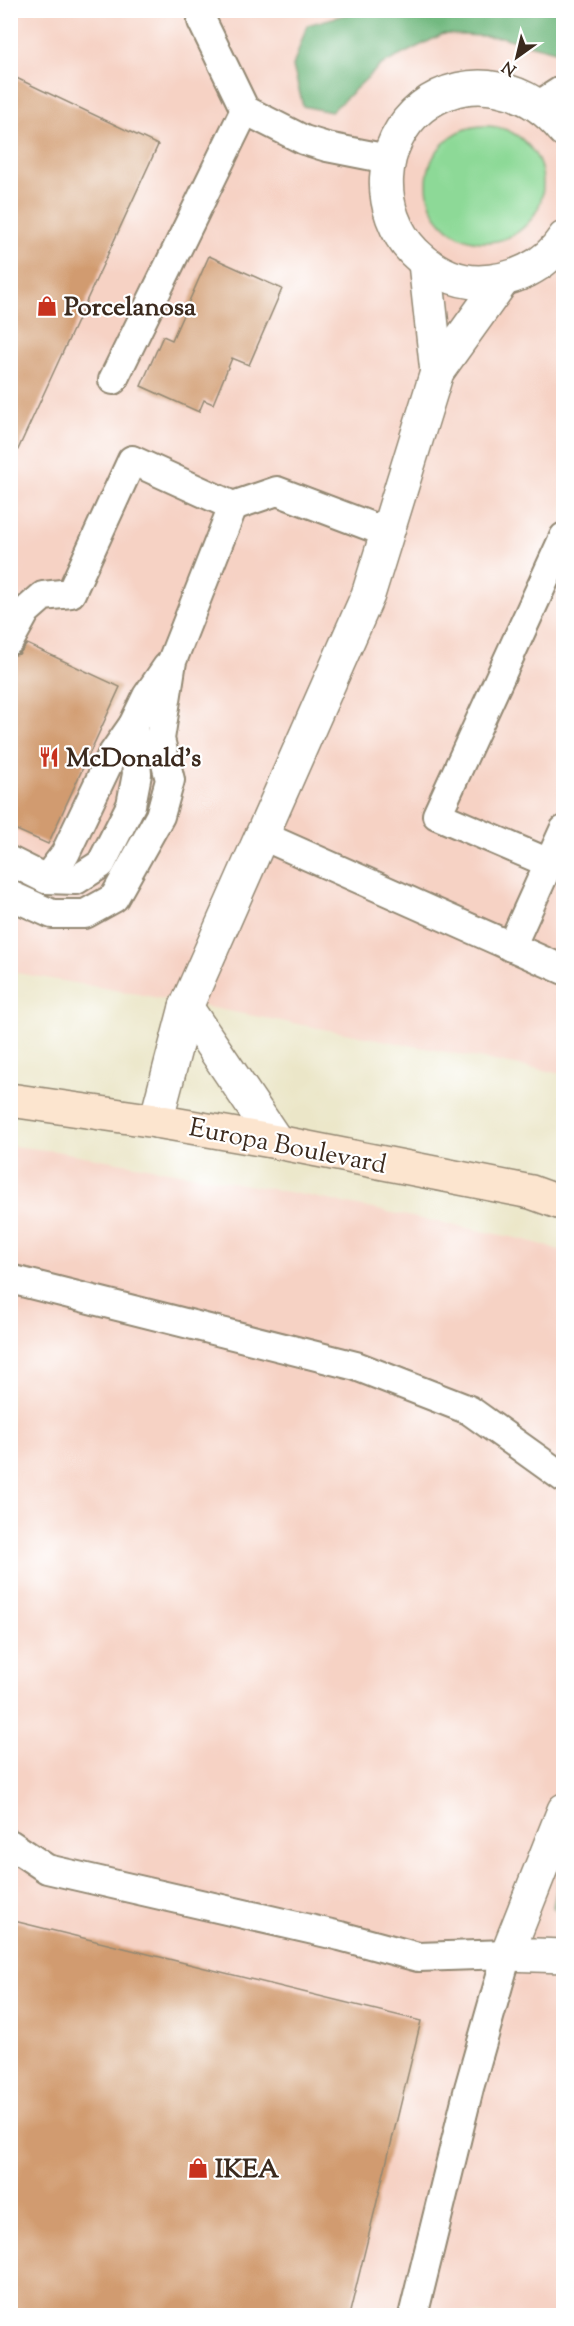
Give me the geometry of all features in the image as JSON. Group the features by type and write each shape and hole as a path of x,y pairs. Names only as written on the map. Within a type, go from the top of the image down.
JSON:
{"street":[{"path":"564,130 551,97 480,87 449,93 422,107 401,131 388,159 385,188 390,217 404,242 425,263 449,276 476,282 503,280 532,269 556,249 564,238"},
{"path":"425,263 437,372"},
{"path":"156,1121 186,1007 368,595 437,372 503,280"},
{"path":"186,1007 277,1142"},
{"name":"Europa Boulevard","path":"10,1100 156,1121 277,1142 531,1192 564,1204"},
{"path":"564,1810 507,1954 564,1956"}],"lane":[{"path":"202,21 245,110 304,140 388,159"},
{"path":"113,380 245,110"},
{"path":"11,640 26,611 43,596 71,593 132,460 233,506 277,491 388,533"},
{"path":"10,895 52,914 85,914 114,898 160,816 170,780 160,739 172,661 233,506"},
{"path":"549,863 437,815 564,537"},
{"path":"46,879 65,854 112,755 133,725 147,696 172,661"},
{"path":"10,861 46,879 76,880 101,864 131,805 137,774 133,725"},
{"path":"512,947 564,830"},
{"path":"263,836 564,970"},
{"path":"10,1279 356,1366 469,1410 564,1478"},
{"path":"10,1844 48,1869 340,1936 418,1957 507,1954 469,2088 413,2316"}],"shaded area":[{"path":"10,11 563,11 563,1074 11,972"},
{"path":"11,1146 56,1151 299,1194 526,1240 563,1251 563,2315 11,2316"}],"green space":[{"path":"359,11 563,11 563,47 559,52 501,37 443,34 381,65 331,112 303,106 293,66 307,25"},
{"path":"485,126 507,130 526,143 539,162 543,184 539,206 526,225 507,238 485,242 463,238 444,225 431,206 427,184 431,162 444,143 463,130"},
{"path":"563,1858 563,1916 553,1907"}],"building":[{"name":"Porcelanosa","path":"10,75 158,145 10,467"},
{"path":"209,256 282,289 249,365 232,358 213,404 204,400 199,412 141,386 163,336 172,340"},
{"name":"McDonald's","path":"27,644 120,687 48,844 10,827 10,656 19,654"},
{"name":"IKEA","path":"10,1920 421,2021 349,2316 10,2316"}],"place":[{"name":"Porcelanosa","path":"47,306"},
{"name":"McDonald's","path":"49,757"},
{"name":"IKEA","path":"198,2168"}]}
